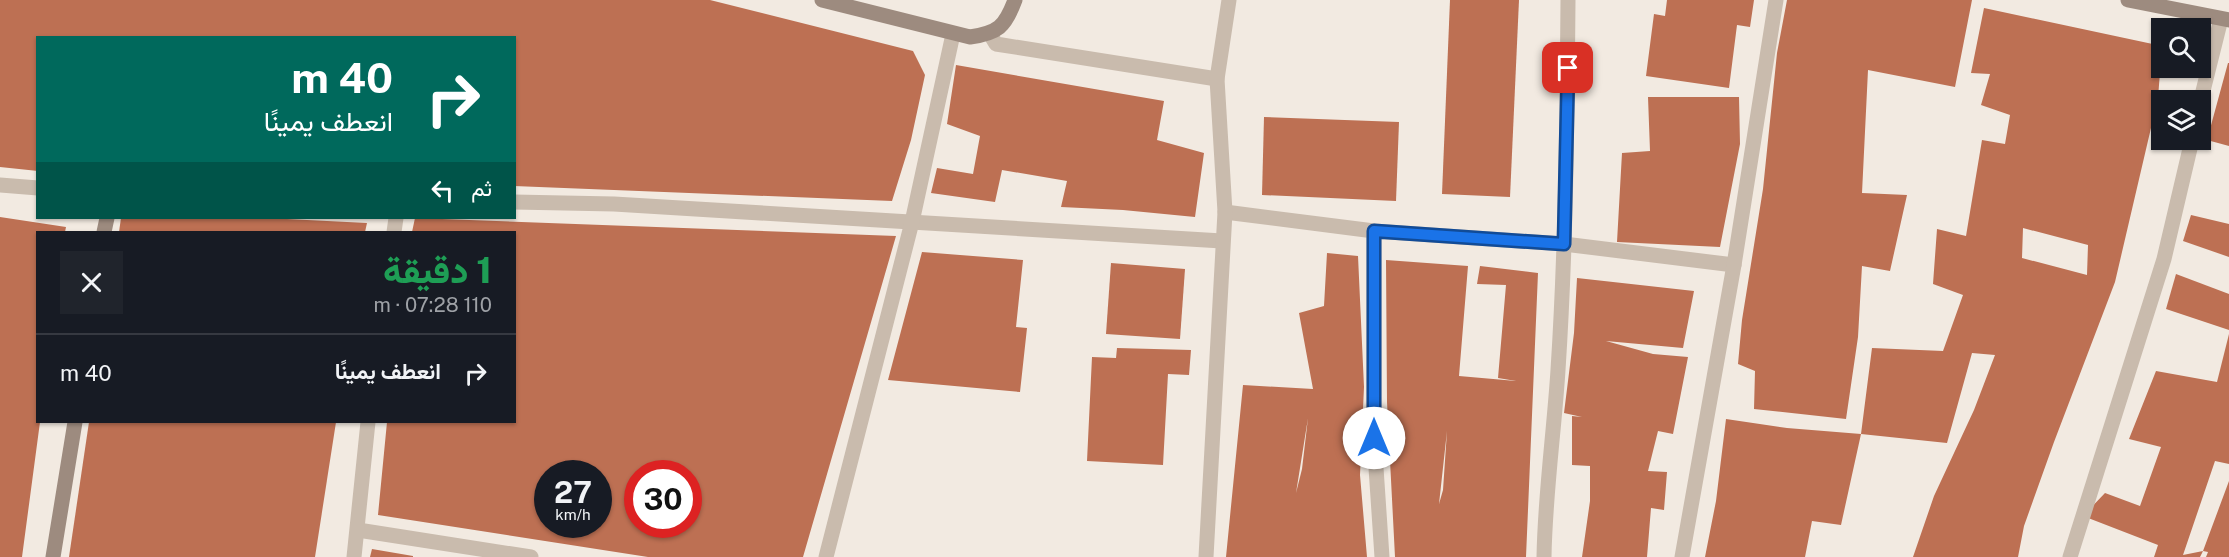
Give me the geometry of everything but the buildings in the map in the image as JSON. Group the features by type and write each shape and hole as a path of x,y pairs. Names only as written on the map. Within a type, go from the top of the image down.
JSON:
{"street":[{"path":"822,0 970,37 990,34 1006,22 1015,0"},
{"path":"1206,557 1225,212 1217,79 1229,0"},
{"path":"1544,557 1545,505 1558,372 1564,244 1568,0"},
{"path":"1682,557 1734,265 1776,0"},
{"path":"2128,0 2225,19 2204,90"},
{"path":"826,557 912,222 953,34"},
{"path":"990,34 996,44 1217,79"},
{"path":"2070,557 2164,259 2190,150"},
{"path":"0,185 36,188"},
{"path":"516,202 614,204 1222,241"},
{"path":"1225,212 1374,231 1564,244 1734,265"},
{"path":"1374,231 1374,438 1382,557"},
{"path":"53,557 75,423"},
{"path":"354,557 368,423"},
{"path":"358,530 531,557"}],"route":[{"path":"1374,438 1374,231 1564,244 1568,68"}]}
